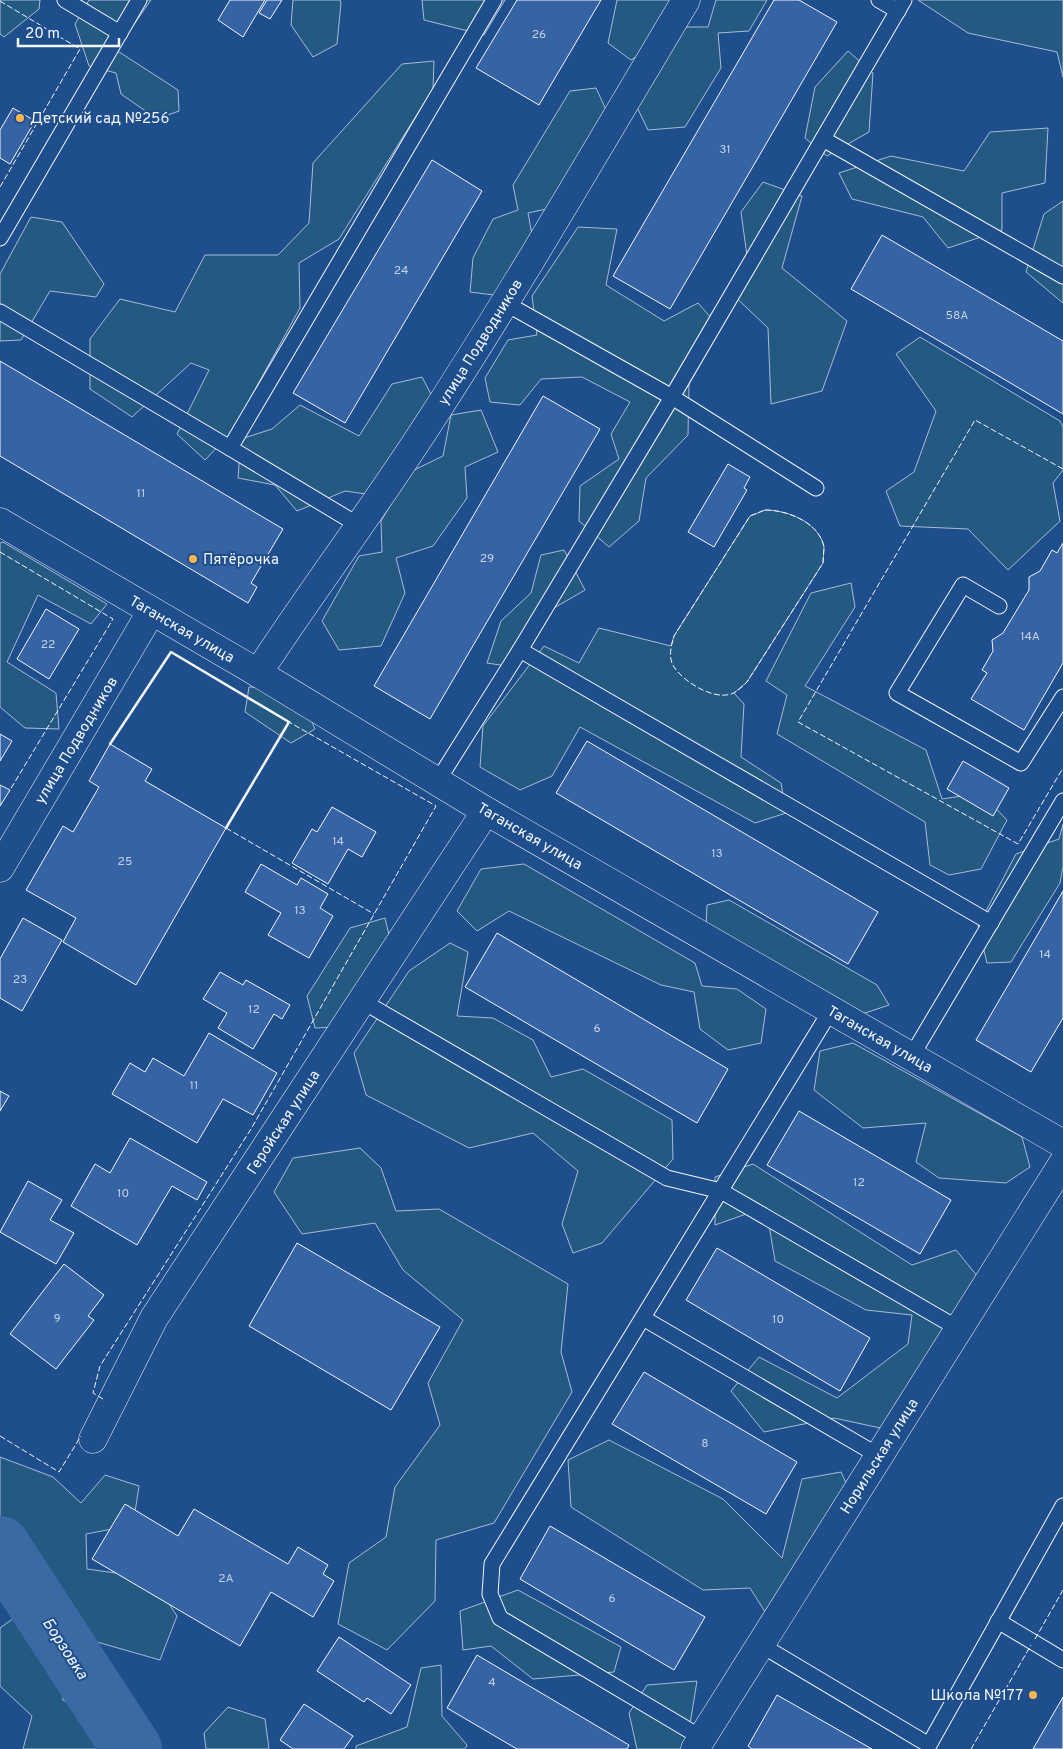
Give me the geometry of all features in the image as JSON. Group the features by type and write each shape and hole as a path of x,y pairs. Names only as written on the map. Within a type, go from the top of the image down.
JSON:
{"street":[{"name":"улица Подводников","path":"258,673 281,636 360,526 434,416 505,303 686,0"},
{"name":"Таганская улица","path":"0,522 258,673 486,812 1063,1144"},
{"name":"улица Подводников","path":"0,868 151,612"},
{"name":"Геройская улица","path":"93,1439 154,1318 486,812"},
{"name":"Норильская улица","path":"699,1744 1063,1163"}],"lane":[{"path":"64,0 120,33"},
{"path":"0,238 139,0"},
{"path":"230,448 494,0"},
{"path":"437,782 520,650 672,397 901,6 880,0"},
{"path":"823,139 1063,276"},
{"path":"505,303 672,397 816,488"},
{"path":"0,312 360,526"},
{"path":"999,606 963,585 897,693 1021,764 1063,697"},
{"path":"520,650 991,923"},
{"path":"911,1057 1063,801"},
{"path":"362,1001 667,1178 721,1190 959,1329"},
{"path":"699,1744 500,1618 490,1594 492,1564 831,1010"},
{"path":"643,1318 879,1456"},
{"path":"761,1645 929,1745 1063,1506"},
{"path":"998,1621 1063,1660"}],"shaded area":[{"path":"0,0 40,0 39,9 4,37 0,34"},
{"path":"89,0 151,0 116,50 178,90 179,111 157,119 121,94 116,73 89,66 75,24"},
{"path":"293,0 340,0 337,44 313,57 291,25"},
{"path":"422,0 505,0 484,35 424,20"},
{"path":"617,0 677,0 653,47 631,60 608,43"},
{"path":"716,0 767,0 749,31 718,33 721,68 685,127 648,130 634,101 681,27 708,27"},
{"path":"918,0 1063,0 1063,77 1057,52 968,33"},
{"path":"848,51 873,73 869,132 827,156 805,138 815,87"},
{"path":"434,61 433,89 339,239 299,263 300,308 231,433 205,460 177,434 209,370 191,363 132,417 90,389 90,339 120,299 175,312 205,255 278,255 309,223 313,163 402,64"},
{"path":"596,88 608,114 551,208 528,213 533,240 494,295 470,292 473,258 493,219 518,210 513,185 570,91"},
{"path":"1048,128 1045,183 1002,193 1002,230 948,248 923,217 852,199 839,173 891,156 964,171 990,132"},
{"path":"763,182 802,196 782,268 847,321 822,391 771,404 768,328 729,291 747,256 741,212"},
{"path":"1063,201 1063,303 1026,272 1044,214"},
{"path":"31,217 62,222 104,284 96,297 50,291 21,340 0,341 0,274"},
{"path":"578,227 617,229 606,285 664,321 698,303 720,328 689,383 688,435 646,478 639,521 609,547 579,521 580,486 619,459 611,434 630,402 582,377 541,379 520,405 490,402 485,378 508,340 537,335 532,296"},
{"path":"920,337 1060,421 1063,427 1063,470 1053,483 1060,521 1008,570 968,529 900,526 886,491 914,472 936,411 896,354"},
{"path":"422,377 433,398 373,495 345,491 297,511 275,485 238,478 241,439 272,429 300,405 359,436 392,384"},
{"path":"481,410 498,452 465,467 467,498 433,546 396,558 405,593 381,646 339,650 322,621 359,556 382,552 381,521 410,472 443,456 451,415"},
{"path":"765,510 783,512 809,524 821,538 824,547 823,563 747,682 734,693 744,704 741,757 781,783 786,813 755,823 580,727 552,776 520,790 480,767 483,726 544,646 579,663 599,628 671,646 674,636 750,516"},
{"path":"3,542 107,604 91,624 38,595 7,662 56,693 59,729 25,728 0,707 0,543"},
{"path":"564,550 585,590 554,608 513,667 487,663 501,621 531,593 541,555"},
{"path":"851,583 855,607 805,686 926,750 942,799 981,793 1007,820 981,869 949,875 930,865 925,822 777,734 787,695 766,681 811,593"},
{"path":"249,687 273,687 306,708 315,729 291,743 245,712"},
{"path":"1063,824 1063,866 1060,883 1011,962 987,963 978,926 1016,854 1059,839"},
{"path":"524,864 695,963 702,986 737,989 766,1009 761,1043 728,1050 700,1029 694,992 661,985 509,911 477,931 457,911 481,869"},
{"path":"729,900 877,985 889,1005 859,1015 706,929 707,905"},
{"path":"385,918 391,943 339,1027 315,1028 307,996 350,928"},
{"path":"450,943 468,952 457,1016 493,1018 533,1040 551,1077 583,1069 672,1120 673,1159 602,1243 573,1253 562,1224 578,1171 533,1133 469,1148 366,1095 354,1053 409,971"},
{"path":"853,1043 1022,1137 1030,1167 1006,1183 939,1178 916,1162 926,1123 863,1128 814,1090 820,1051"},
{"path":"360,1148 381,1168 396,1211 439,1209 568,1284 561,1352 572,1392 494,1523 436,1540 435,1601 387,1650 338,1624 349,1563 386,1537 395,1487 440,1425 428,1383 463,1320 403,1270 375,1223 302,1234 274,1192 293,1158"},
{"path":"753,1164 912,1265 956,1250 978,1277 885,1429 834,1418 764,1432 731,1391 759,1357 837,1398 908,1344 912,1315 866,1310 775,1261 766,1207 715,1225 715,1177"},
{"path":"609,1440 723,1499 782,1558 802,1479 841,1472 856,1505 767,1615 750,1588 703,1590 571,1507 568,1460"},
{"path":"0,1457 53,1477 81,1503 105,1475 139,1486 133,1525 86,1534 87,1569 152,1578 177,1616 160,1660 76,1636 9,1573 0,1581"},
{"path":"518,1590 621,1647 614,1672 533,1679 491,1646 463,1650 460,1611"},
{"path":"14,1618 61,1656 63,1700 96,1721 96,1744 106,1749 23,1749 32,1716 0,1686 0,1628"},
{"path":"441,1665 442,1716 467,1745 465,1749 356,1749 356,1746 407,1727 421,1668"},
{"path":"697,1681 686,1749 637,1749 629,1713 647,1685"},
{"path":"228,1707 265,1719 269,1749 206,1749 204,1733"}],"building":[{"path":"230,0 265,0 243,37 218,20"},
{"path":"267,0 282,0 270,19 259,13"},
{"path":"517,0 601,0 539,105 476,68"},
{"path":"774,0 799,0 837,22 670,309 613,276"},
{"path":"13,108 35,121 10,164 0,158 0,130"},
{"path":"432,160 482,191 345,423 293,393"},
{"path":"882,235 1063,341 1063,414 851,289"},
{"path":"0,361 283,529 251,583 257,587 248,603 0,456"},
{"path":"543,396 600,429 430,719 374,686"},
{"path":"728,464 750,477 744,488 747,490 714,547 688,532"},
{"path":"1063,543 1063,663 1024,730 971,699 987,673 982,670 993,651 992,640 1003,633 1029,590 1029,577 1040,571 1052,550 1057,553"},
{"path":"46,609 79,629 49,679 17,659"},
{"path":"0,734 12,741 0,761"},
{"path":"587,741 878,912 848,964 556,793"},
{"path":"110,744 152,769 145,781 226,828 136,985 63,942 76,918 26,890 63,826 73,832 99,787 89,781"},
{"path":"963,761 1009,788 993,816 947,789"},
{"path":"0,785 10,790 0,806"},
{"path":"332,807 376,832 362,857 348,849 328,884 292,863 312,829 317,832"},
{"path":"261,864 297,885 301,878 328,894 320,908 333,916 309,958 268,935 281,913 245,892"},
{"path":"1063,891 1063,1018 1031,1072 976,1040"},
{"path":"23,918 62,940 22,1011 0,998 0,959"},
{"path":"497,933 728,1069 697,1123 465,987"},
{"path":"220,972 243,985 246,980 290,1005 282,1019 274,1014 253,1049 218,1028 227,1013 203,999"},
{"path":"209,1033 277,1073 253,1115 223,1099 197,1143 112,1094 130,1063 145,1072 153,1058 184,1076"},
{"path":"0,1091 9,1096 0,1111"},
{"path":"799,1111 951,1200 920,1254 767,1165"},
{"path":"130,1138 207,1182 197,1200 172,1186 137,1245 71,1206 95,1164 110,1173"},
{"path":"28,1181 62,1200 50,1220 74,1233 56,1264 0,1232"},
{"path":"297,1243 440,1327 391,1410 249,1326"},
{"path":"717,1248 870,1338 840,1391 686,1300"},
{"path":"64,1264 104,1295 88,1316 94,1320 56,1369 10,1334"},
{"path":"644,1372 797,1462 766,1514 612,1424"},
{"path":"125,1504 178,1536 194,1509 288,1564 298,1547 328,1565 323,1574 334,1581 313,1617 271,1592 240,1646 92,1559"},
{"path":"550,1526 705,1617 674,1670 520,1579"},
{"path":"339,1637 411,1685 391,1714 367,1698 364,1702 317,1671"},
{"path":"477,1655 629,1745 627,1749 517,1749 447,1708"},
{"path":"777,1695 872,1749 752,1749 748,1746"},
{"path":"1063,1697 1063,1749 1033,1749"},
{"path":"304,1704 353,1736 344,1749 293,1749 280,1740"}],"waterway":[{"name":"Борзовка","path":"0,1546 132,1749"}],"fence":[{"path":"0,1 80,49 0,187"},
{"path":"1063,469 975,420 798,722 1018,844 1063,768"},
{"path":"765,510 783,512 809,524 821,538 824,547 823,563 747,682 731,694 724,695 708,692 692,684 674,667 671,656 674,636 750,516 765,510"},
{"path":"0,552 113,619 10,790"},
{"path":"103,1399 93,1393 100,1366 251,1129 436,806 289,722"},
{"path":"226,828 374,914"},
{"path":"0,1436 59,1472 81,1436"},
{"path":"1035,1639 1063,1590"},
{"path":"971,1749 1031,1645"}],"wall":[{"path":"110,744 171,652 289,722 226,828"}],"place":[{"name":"Детский сад №256","path":"20,118"},
{"name":"Пятёрочка","path":"193,559"},
{"name":"Школа №177","path":"1033,1695"}]}
